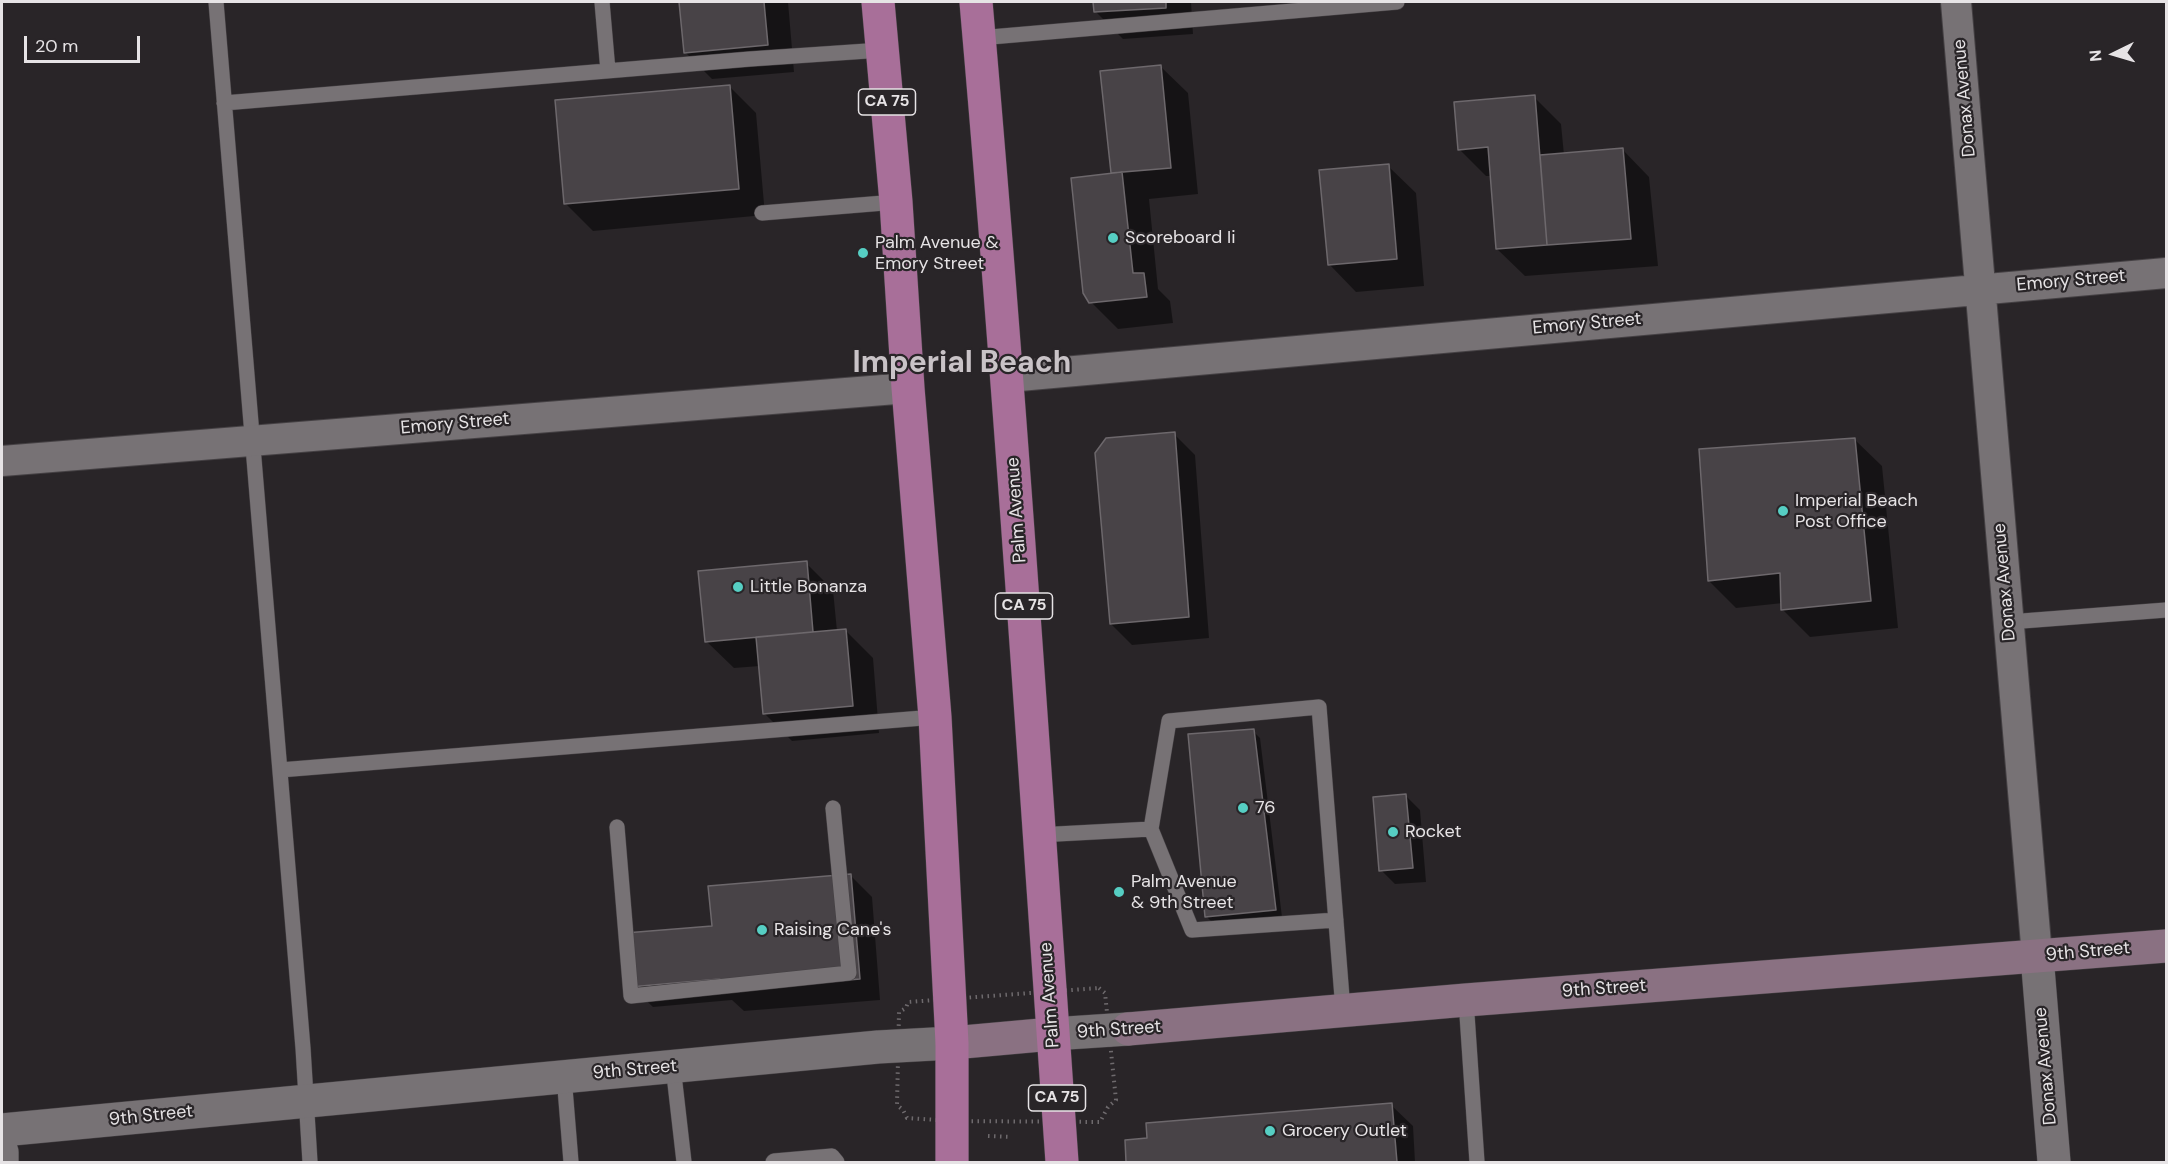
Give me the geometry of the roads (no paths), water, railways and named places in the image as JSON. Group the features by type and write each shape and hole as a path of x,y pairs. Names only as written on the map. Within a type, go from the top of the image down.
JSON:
{"highway":[{"name":"CA 75","path":"878,2 896,202 908,388 935,717 952,1043 952,1162"},
{"name":"Palm Avenue","path":"976,2 1008,377 1062,1162"}],"main road":[{"name":"9th Street","path":"1128,1029 1466,1000 2166,946"},
{"name":"9th Street","path":"952,1043 1052,1034"}],"street":[{"name":"Donax Avenue","path":"1956,2 2054,1162"},
{"name":"Emory Street","path":"1008,377 2166,273"},
{"name":"Emory Street","path":"2,461 908,388"},
{"name":"9th Street","path":"1052,1034 1128,1029"},
{"name":"9th Street","path":"2,1130 888,1046 952,1043"},
{"path":"2,1152 2,1162"}],"lane":[{"path":"216,2 307,1101 309,1162"},
{"path":"602,2 608,71"},
{"path":"979,38 1397,2"},
{"path":"224,103 882,50"},
{"path":"762,213 896,202"},
{"path":"2009,622 2166,610"},
{"path":"1336,920 1192,930 1151,829 1169,721 1319,707 1336,920 1343,1010"},
{"path":"280,770 935,717"},
{"path":"617,827 631,996 849,973 833,808"},
{"path":"1038,835 1151,829"},
{"path":"1466,1000 1477,1162"},
{"path":"673,1066 684,1162"},
{"path":"564,1076 570,1162"},
{"path":"773,1162 832,1156 837,1162"}],"place":[{"name":"Scoreboard Ii","path":"1113,238"},
{"name":"Palm Avenue & Emory Street","path":"863,253"},
{"name":"Imperial Beach Post Office","path":"1783,511"},
{"name":"Little Bonanza","path":"738,587"},
{"name":"76","path":"1243,808"},
{"name":"Rocket","path":"1393,832"},
{"name":"Palm Avenue & 9th Street","path":"1119,892"},
{"name":"Raising Cane's","path":"762,930"},
{"name":"Grocery Outlet","path":"1270,1131"}],"district":[{"name":"Imperial Beach","path":"962,364"}]}
